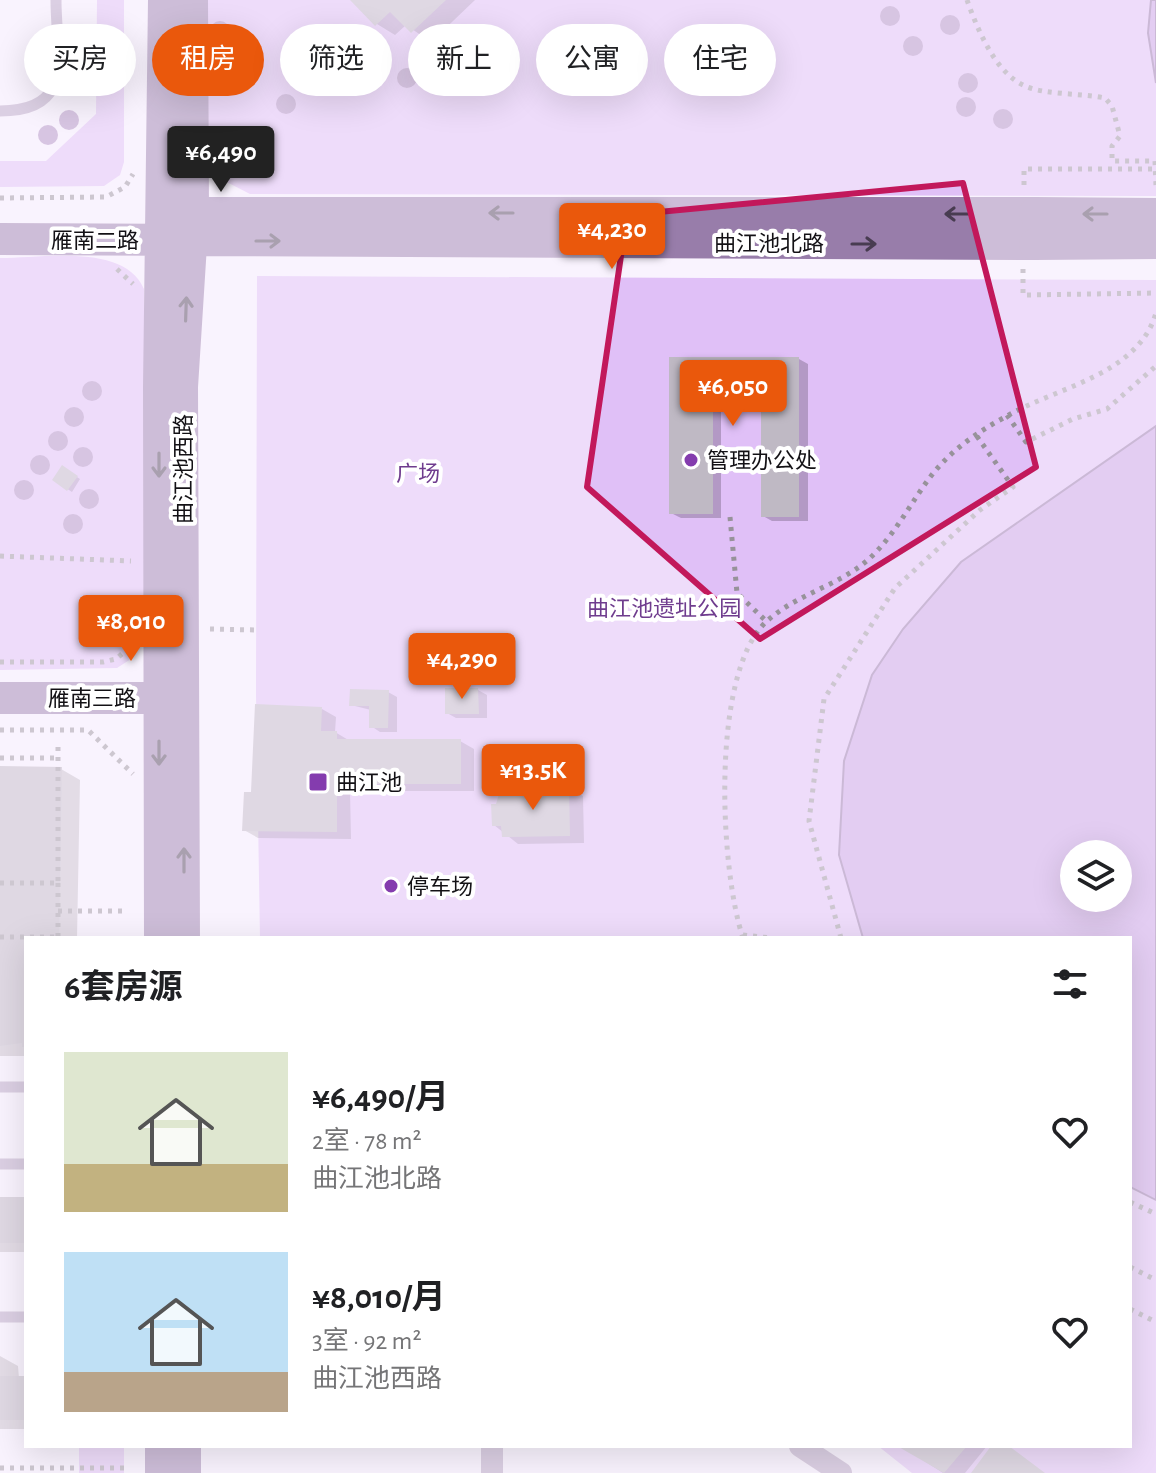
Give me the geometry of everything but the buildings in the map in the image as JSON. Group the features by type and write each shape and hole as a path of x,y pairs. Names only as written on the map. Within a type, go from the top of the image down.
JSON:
{"street":[{"name":"曲江池西路","path":"164,0 182,231"},
{"name":"曲江池西路","path":"160,936 182,387 182,231 192,0"},
{"name":"曲江池北路","path":"1029,229 1156,214"},
{"name":"曲江池北路","path":"182,231 1029,229 1156,243"},
{"name":"雁南二路","path":"0,239 182,231"},
{"name":"雁南三路","path":"0,698 171,698"},
{"name":"曲江池西路","path":"171,698 184,936"},
{"path":"161,1448 161,1473"},
{"path":"185,1448 185,1473"},
{"path":"492,1448 492,1473"},
{"path":"803,1448 841,1473"}],"lane":[{"path":"0,111 33,108 46,100 54,88 56,0"},
{"path":"0,1087 24,1087"},
{"path":"0,1164 24,1164"},
{"path":"0,1317 24,1317"}],"path":[{"path":"967,0 984,39 1007,70 1024,86 1105,98 1112,106 1120,136 1112,146 1112,161 1155,161 1156,169 1024,169 1029,229 1023,295 1156,293"},
{"path":"0,198 106,197 125,187 135,169"},
{"path":"103,266 116,269 135,287"},
{"path":"742,936 730,889 724,804 732,695 746,647 766,621 799,598 858,571 884,544 933,473 976,434 1007,415 1130,356 1150,335 1156,313"},
{"path":"1007,415 1026,442 1073,419 1107,409 1156,366"},
{"path":"840,936 809,821 824,699 895,588 980,510 1013,487 976,434"},
{"path":"730,517 737,593 766,621"},
{"path":"0,556 137,561"},
{"path":"0,662 103,662 116,659 135,641"},
{"path":"0,730 88,730 133,775 133,790"},
{"path":"58,741 58,936"},
{"path":"0,758 58,758"},
{"path":"0,883 58,883"},
{"path":"58,911 123,911"},
{"path":"0,937 24,937"},
{"path":"1132,1203 1156,1214"},
{"path":"1132,1268 1156,1280"},
{"path":"1132,1310 1156,1322"},
{"path":"0,1468 124,1468"}],"highlighted area":[{"path":"963,183 1036,467 760,639 587,487 627,215"}],"green space":[{"path":"97,0 124,0 124,24 97,24"},
{"path":"201,0 1156,0 1156,196 250,194 219,178 205,158 203,96 264,96 264,24 202,24"},
{"path":"96,96 124,96 124,162 120,175 104,186 0,187 0,161 46,161 96,114"},
{"path":"81,256 101,259 134,274 144,289 144,639 131,659 117,668 0,670 0,258"},
{"name":"曲江池遗址公园","path":"257,276 1156,280 1156,1473 912,1473 881,1448 1132,1448 1132,936 260,936 256,694"},
{"path":"79,1448 124,1448 124,1473 79,1473"}],"shaded area":[{"path":"1151,0 1156,0 1156,83 1148,33"},
{"path":"1156,426 1156,1200 1132,1188 1132,936 862,936 839,855 844,761 872,675 903,629 961,562"}],"place":[{"name":"管理办公处","path":"691,460"},
{"name":"曲江池","path":"318,782"},
{"name":"停车场","path":"391,886"}],"park label":[{"name":"广场","path":"418,473"}]}
